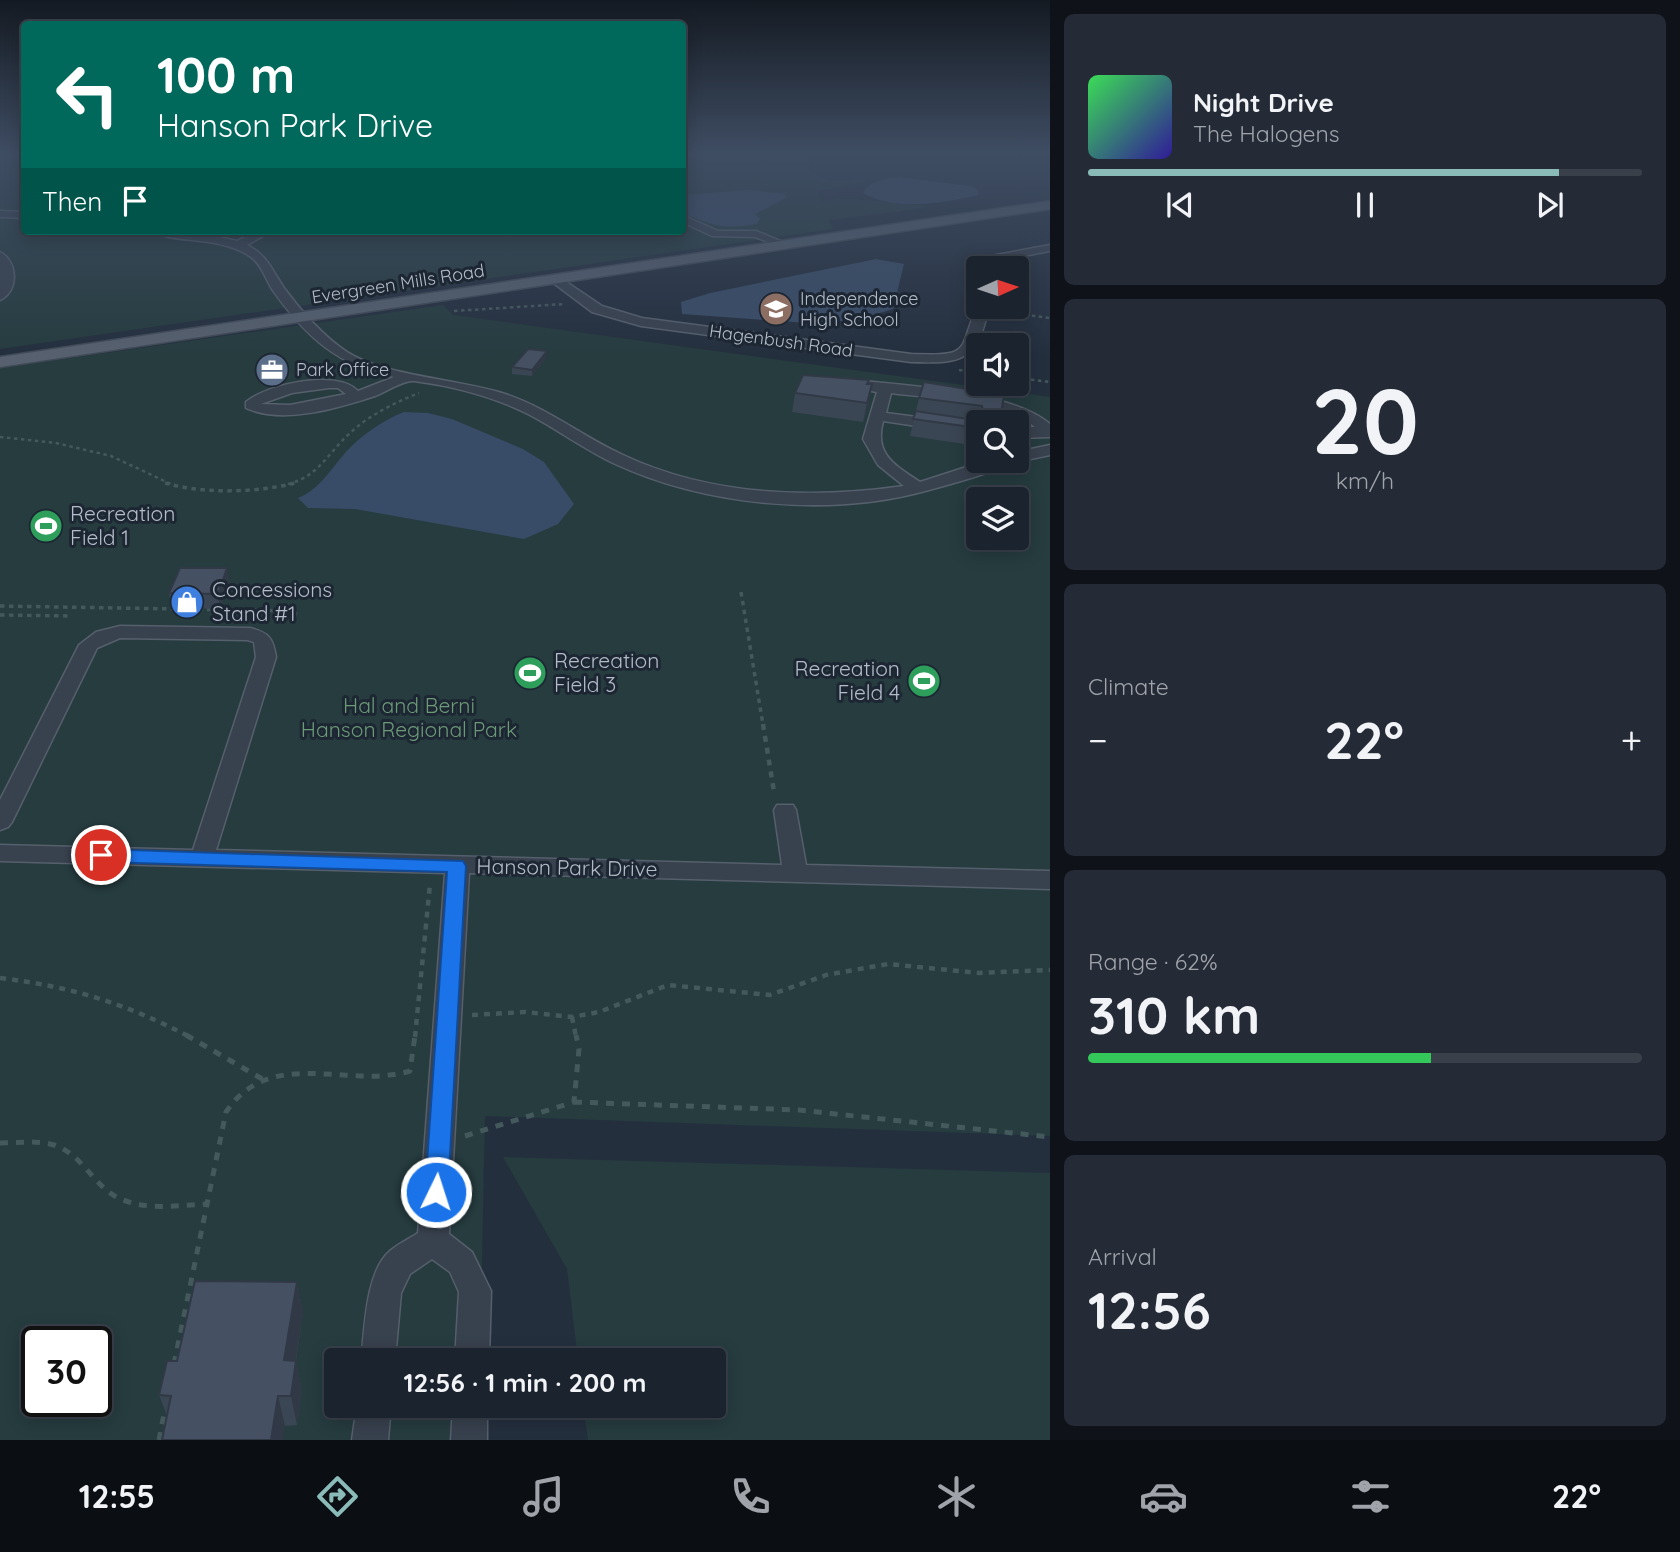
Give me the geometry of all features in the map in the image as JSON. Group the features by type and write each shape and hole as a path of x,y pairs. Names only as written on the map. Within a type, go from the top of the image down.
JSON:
{"main road":[{"name":"Evergreen Mills Road","path":"0,362 942,221"}],"street":[{"path":"689,221 716,234 756,234 783,245"},
{"path":"181,235 237,245 260,258 279,290 321,338 345,357 403,378 457,385 512,402 552,420 620,460 655,474 757,495 817,498 853,497 918,488 966,473"},
{"path":"237,245 258,235"},
{"path":"1006,256 1050,248"},
{"path":"0,256 8,268 9,278 0,296"},
{"name":"Hagenbush Road","path":"556,279 597,309 641,322 911,358 948,358 969,350 974,345 980,319"},
{"path":"355,396 348,387 330,383 266,395 255,399 251,405 269,412 355,396 382,390 403,378"},
{"path":"835,382 1004,404 1030,415 1049,431"},
{"path":"885,388 871,439 873,448 889,467 918,488"},
{"path":"877,416 966,428"},
{"path":"1029,432 1049,431"},
{"path":"1029,454 1050,450"},
{"path":"0,822 89,645 103,636 120,632 250,634 263,639 266,657 202,858"},
{"path":"780,801 796,874"},
{"name":"Hanson Park Drive","path":"0,853 1050,880"},
{"path":"433,1241 457,866"},
{"path":"379,1348 385,1292 399,1263 433,1241"},
{"path":"433,1241 461,1262 475,1291 473,1348"},
{"path":"370,1440 372,1418"},
{"path":"469,1440 470,1418"}],"path":[{"path":"1029,315 1050,318"},
{"path":"0,436 34,439 112,456 134,464 165,484 184,488 286,485 309,478 349,434 389,405 429,386 403,378"},
{"path":"1029,380 1050,382"},
{"path":"741,592 780,801"},
{"path":"0,606 296,611 294,621"},
{"path":"0,615 72,616"},
{"path":"173,1373 226,1112 241,1091 264,1080 289,1075 394,1076 410,1071 418,1016 430,882"},
{"path":"418,1016 525,1012 572,1017 599,1012 668,985 770,995 826,975 888,964 979,973 1050,970"},
{"path":"0,978 68,988 134,1010 196,1039 264,1080"},
{"path":"572,1017 579,1049 574,1102"},
{"path":"440,1142 574,1102 624,1107 799,1110 984,1133 1050,1137"},
{"path":"0,1143 57,1146 74,1157 107,1193 132,1203 207,1204"},
{"path":"159,1440 167,1401"}],"green space":[{"path":"0,221 21,221 21,235 686,235 686,221 830,221 833,229 0,349"},
{"name":"Hal and Berni Hanson Regional Park","path":"443,305 453,315 966,385 966,396 1029,394 1050,397 1050,1136 485,1116 480,1348 324,1348 324,1418 479,1418 479,1440 0,1440 0,368"},
{"path":"503,1157 1050,1173 1050,1440 588,1440 585,1418 726,1418 726,1348 577,1348 567,1269"}],"water":[{"path":"704,221 759,221 746,226 719,226"},
{"path":"876,259 904,264 893,309 857,320 807,323 682,314 681,302 710,293"},
{"path":"404,412 428,413 452,419 523,449 544,462 574,504 558,524 524,539 355,509 308,508 298,498 319,484 345,453 365,435"}],"building":[{"path":"528,349 547,351 532,370 512,367"},
{"path":"803,375 869,380 867,384 872,384 867,403 795,393"},
{"path":"924,382 966,389 966,396 1004,396 1002,410 983,410 982,406 919,398"},
{"path":"916,411 966,419 966,426 913,419"},
{"path":"180,568 227,568 218,594 169,593"},
{"path":"195,1281 297,1282 284,1360 296,1361 291,1396 278,1396 271,1440 162,1440 171,1396 159,1395 167,1361 177,1361"}],"place":[{"name":"Independence High School","path":"776,309"},
{"name":"Park Office","path":"272,370"},
{"name":"Recreation Field 1","path":"46,526"},
{"name":"Concessions Stand #1","path":"187,602"},
{"name":"Recreation Field 3","path":"530,673"},
{"name":"Recreation Field 4","path":"924,681"}],"route":[{"path":"101,855 457,866 436,1192"}]}
